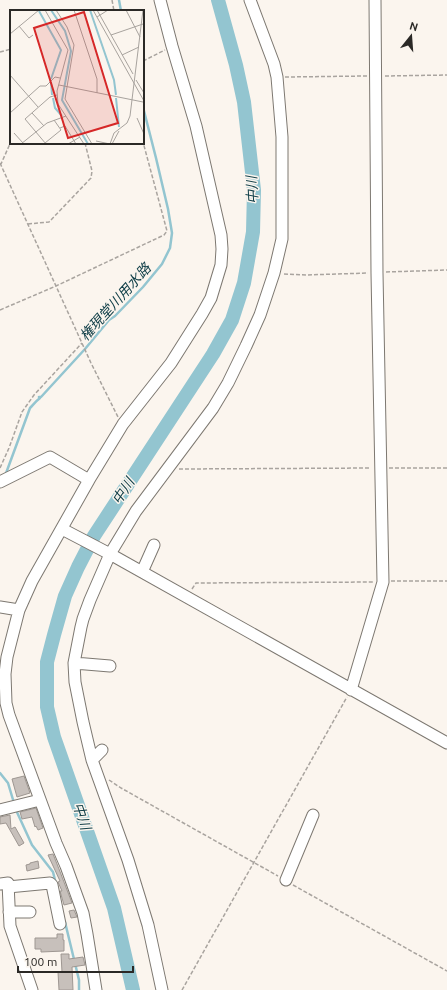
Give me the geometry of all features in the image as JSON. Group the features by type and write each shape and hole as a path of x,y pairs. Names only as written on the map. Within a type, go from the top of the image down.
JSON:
{"street":[{"path":"96,990 88,970 87,934 83,913 9,715 6,703 5,674 7,657 19,610 32,581 64,531 89,480 123,424 171,363 202,314 211,298 221,265 221,235 196,126 160,0"},
{"path":"162,990 148,925 128,860 92,760 75,682 74,663 83,619 107,552 213,408 228,383 260,315 274,273 282,239 282,137 277,77 274,64 250,0"},
{"path":"351,690 383,582 375,0"},
{"path":"0,482 50,457 89,480"},
{"path":"64,531 107,552 447,744"},
{"path":"142,572 154,546"},
{"path":"1,604 19,610"},
{"path":"74,663 110,666"},
{"path":"92,760 102,750"},
{"path":"0,810 40,800"},
{"path":"286,880 313,815"},
{"path":"32,990 10,926 4,886 50,883 52,885 60,924"},
{"path":"9,912 30,912"}],"path":[{"path":"112,0 114,10"},
{"path":"144,60 172,46"},
{"path":"0,52 10,49"},
{"path":"277,77 447,75"},
{"path":"10,144 0,164 82,343 117,415 123,424"},
{"path":"28,224 49,222 91,178 92,171 85,144"},
{"path":"0,310 56,286 164,235 167,231 144,144"},
{"path":"274,273 306,275 447,270"},
{"path":"0,468 22,412 34,395 82,343"},
{"path":"168,469 447,468"},
{"path":"186,597 196,583 447,581"},
{"path":"182,990 351,690"},
{"path":"108,779 121,788 447,971"}],"building":[{"path":"24,776 30,793 17,797 12,779"},
{"path":"36,808 43,828 38,830 36,826 35,827 32,817 22,819 20,812"},
{"path":"10,815 11,829 15,827 24,843 19,846 6,823 0,824 0,817"},
{"path":"53,854 72,903 64,905 60,891 62,891 58,882 60,881 48,855"},
{"path":"38,861 39,868 27,871 26,865"},
{"path":"74,910 77,917 71,918 69,911"},
{"path":"57,934 63,934 64,951 41,952 41,949 35,949 35,938 57,938"},
{"path":"61,954 69,954 69,959 83,957 85,965 72,967 73,990 59,990 58,972 62,972"}],"waterway":[{"name":"権現堂川用水路","path":"119,0 121,10"},
{"name":"中川","path":"133,990 114,908 54,737 47,707 47,662 65,596 94,536 213,354 232,320 244,283 253,232 254,190 244,102 236,65 218,0"},
{"name":"権現堂川用水路","path":"5,476 30,408 85,349 109,320 115,316 143,287 162,264 170,248 172,233 168,209 144,111"},
{"name":"権現堂川用水路","path":"0,773 8,783 14,803"},
{"name":"権現堂川用水路","path":"16,810 32,845 53,872 56,884"},
{"name":"権現堂川用水路","path":"65,922 79,980 79,990"}]}
